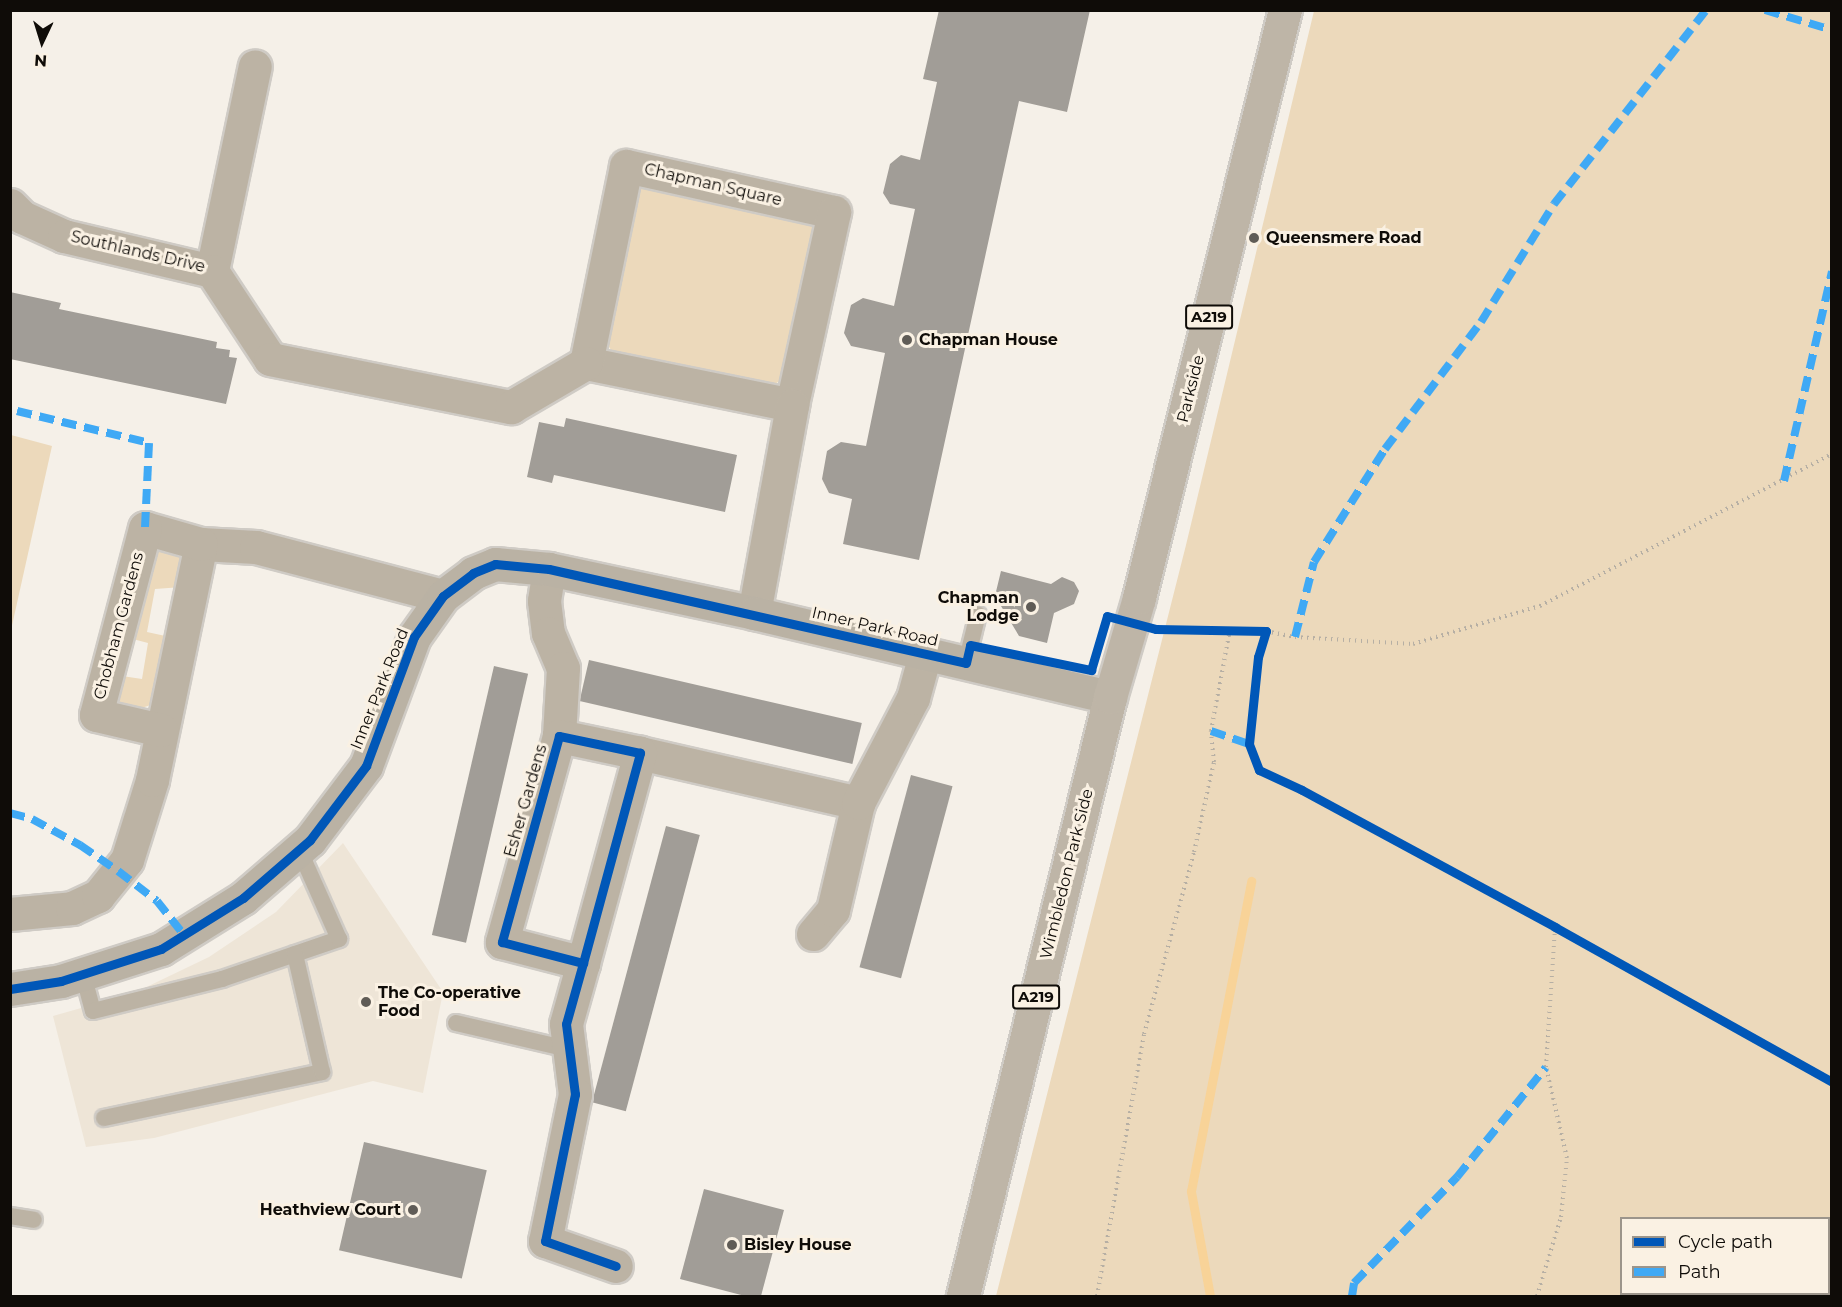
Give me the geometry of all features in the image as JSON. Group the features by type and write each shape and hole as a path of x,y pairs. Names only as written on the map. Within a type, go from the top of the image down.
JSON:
{"main road":[{"name":"Parkside","path":"1110,696 1134,615 1285,10"},
{"name":"Wimbledon Park Side","path":"963,1296 1110,696"}],"street":[{"name":"Southlands Drive","path":"10,205 22,217 64,236 212,271 255,66"},
{"name":"Chapman Square","path":"586,363 626,166 834,212 792,405 754,613"},
{"path":"212,271 270,359 511,407 586,363 792,405"},
{"name":"Chobham Gardens","path":"161,730 96,715 145,528 201,544 256,547 443,596"},
{"path":"10,914 72,908 98,897 128,860 152,780 201,544"},
{"name":"Inner Park Road","path":"10,989 61,981 161,949 243,898 310,840 366,766 414,636 443,596 473,573 495,564 549,569 754,613 1110,696"},
{"name":"Esher Gardens","path":"549,569 544,601 548,633 563,668 559,736 502,942 583,963"},
{"path":"813,934 833,910 858,803 913,698 925,654"},
{"name":"Esher Gardens","path":"559,736 858,803"},
{"path":"616,1266 545,1241 574,1094 566,1024 640,753"}],"lane":[{"path":"966,663 978,614"},
{"path":"83,974 93,1011 222,979 339,939 299,849"},
{"path":"104,1118 322,1072 296,954"},
{"path":"456,1023 559,1047 568,1043"},
{"path":"10,1216 34,1220"}],"path":[{"path":"1262,634 1413,644 1540,606 1832,454"},
{"path":"1097,1296 1144,1034 1194,852 1214,762 1211,731 1235,629 1220,629"},
{"path":"1545,922 1565,933"},
{"path":"1537,1296 1560,1217 1567,1158 1546,1067 1555,927"}],"shaded area":[{"path":"1314,11 1831,11 1831,1296 996,1296 1186,545"},
{"path":"645,181 815,224 781,380 769,388 611,350 603,337 635,189"},
{"path":"10,435 52,446 11,630"},
{"path":"155,548 180,550 187,564 182,587 155,589 147,632 170,637 157,699 148,706 127,712 114,706 122,676 142,679 148,643 129,638"},
{"path":"343,843 443,992 423,1093 373,1081 154,1138 86,1147 53,1016 134,993 209,957 276,912"}],"building":[{"name":"Chapman House","path":"939,10 1090,10 1067,112 1019,101 919,560 843,544 852,499 829,493 822,479 827,451 841,442 866,446 885,353 851,346 844,333 851,305 863,298 894,306 915,209 890,204 883,193 890,164 901,155 920,160 937,82 923,79"},
{"path":"10,292 61,303 59,309 217,342 216,348 230,350 229,357 237,358 226,404 10,359"},
{"path":"566,418 737,455 725,512 554,475 552,483 527,477 539,422 564,427"},
{"name":"Chapman Lodge","path":"1001,571 1051,584 1062,577 1074,582 1079,591 1074,604 1054,613 1047,643 1019,636 1001,606 993,604"},
{"path":"589,660 862,723 852,764 580,701"},
{"path":"494,666 528,674 466,943 432,935"},
{"path":"911,775 953,786 901,978 859,967"},
{"path":"666,826 700,835 626,1111 592,1102"},
{"name":"Heathview Court","path":"364,1142 487,1170 462,1278 339,1250"},
{"name":"Bisley House","path":"704,1189 784,1210 761,1296 745,1296 680,1279"}],"waterway":[{"path":"1210,1296 1191,1191 1251,881"}],"marked path":[{"path":"1295,637 1314,562 1385,449 1481,322 1554,204 1706,10"},
{"path":"1765,10 1832,30"},
{"path":"1784,481 1832,271"},
{"path":"17,411 149,443 145,528"},
{"path":"1211,731 1249,744"},
{"path":"10,813 32,819 80,845 118,871 157,901 184,935"},
{"path":"1352,1296 1354,1283 1457,1177 1546,1067"}],"cycle path":[{"path":"10,989 61,981 161,949 243,898 310,840 366,766 414,637 443,596 473,573 495,564 549,569 966,663 970,645 1091,670 1107,616 1156,629 1266,631 1258,657 1249,744 1259,770 1302,790 1555,927 1832,1082"},
{"path":"583,963 640,753 559,736 502,942 583,963 566,1024 575,1094 545,1241 616,1266"}],"place":[{"name":"Queensmere Road","path":"1254,238"},
{"name":"Chapman House","path":"907,340"},
{"name":"Chapman Lodge","path":"1031,607"},
{"name":"The Co-operative Food","path":"366,1002"},
{"name":"Heathview Court","path":"413,1210"},
{"name":"Bisley House","path":"732,1245"}]}
